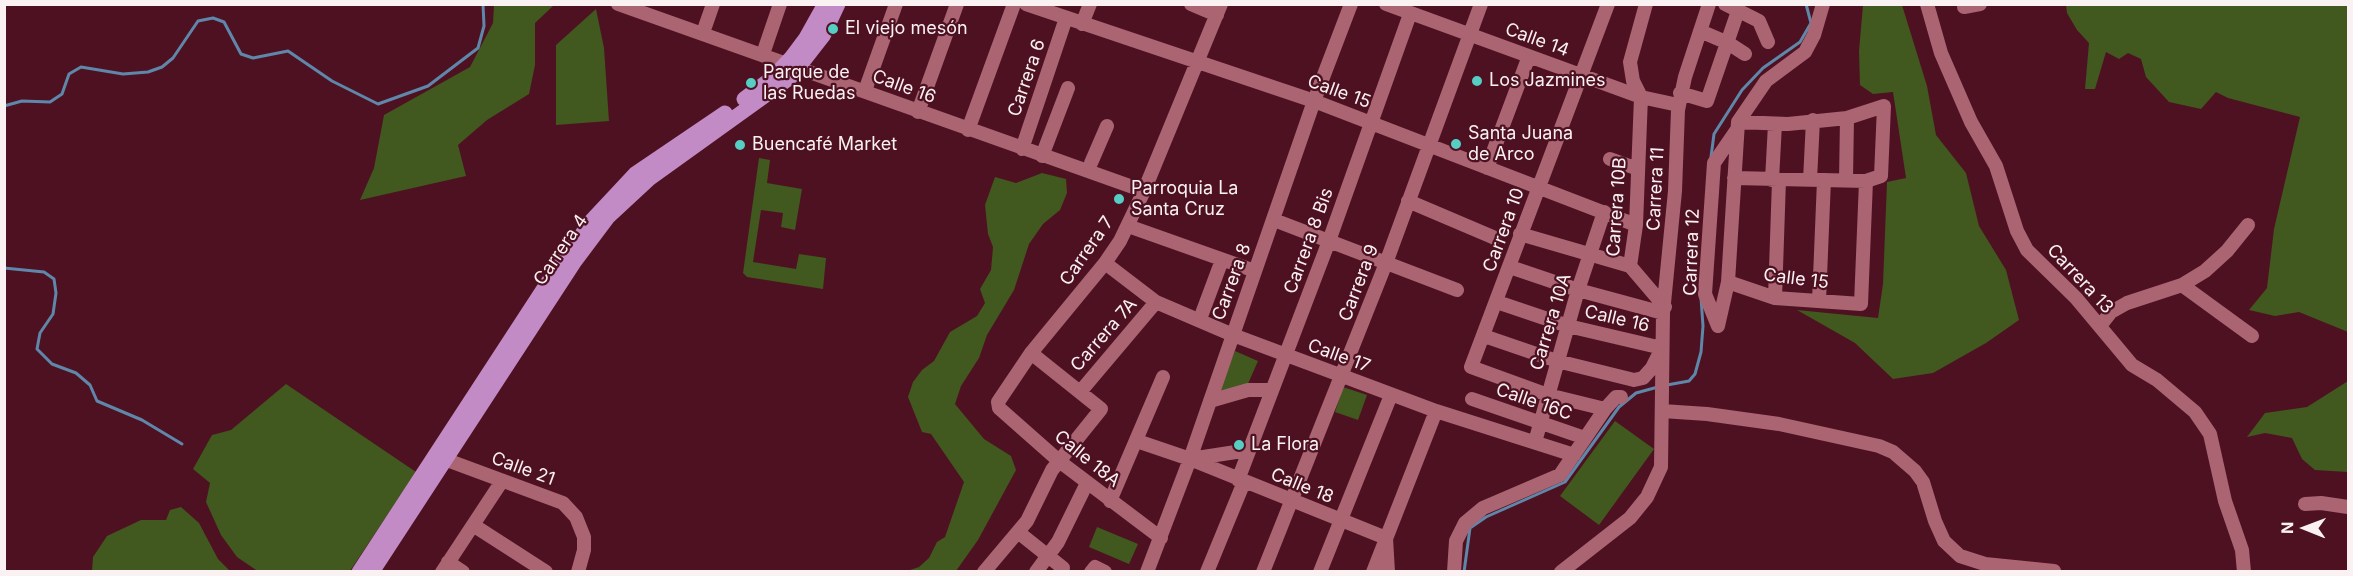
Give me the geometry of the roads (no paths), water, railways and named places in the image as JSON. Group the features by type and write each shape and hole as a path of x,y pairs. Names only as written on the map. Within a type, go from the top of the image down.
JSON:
{"main road":[{"name":"Carrera 4","path":"795,63 825,4"},
{"name":"Carrera 4","path":"372,572 552,276 606,203 651,162 748,102 795,63 830,23 838,4"},
{"name":"Carrera 4","path":"359,572 440,458"}],"street":[{"name":"Calle 16","path":"618,4 867,85 919,108"},
{"name":"Calle 16","path":"639,4 765,48 795,63 919,108 1146,186"},
{"path":"705,27 713,4"},
{"path":"765,48 780,4"},
{"path":"867,85 896,4"},
{"path":"919,108 957,4"},
{"path":"970,126 1014,4"},
{"path":"1082,24 1090,4"},
{"path":"1191,4 1219,10"},
{"name":"Carrera 8","path":"1147,572 1190,459 1314,101 1351,4"},
{"name":"Calle 14","path":"1386,4 1641,97 1707,101 1728,43"},
{"name":"Carrera 9","path":"1263,572 1386,263 1482,4"},
{"name":"Carrera 10","path":"1548,395 1472,367 1608,4"},
{"path":"1641,97 1633,81 1630,62 1646,4"},
{"name":"Carrera 11","path":"1561,572 1630,518 1647,497 1662,467 1660,380 1675,191 1679,99 1709,4"},
{"path":"1725,4 1759,21 1768,42"},
{"name":"Carrera 12","path":"1737,127 1728,282 1718,326 1705,294 1713,175 1717,158 1737,127 1745,109 1766,81 1805,52 1814,35 1823,4"},
{"name":"Carrera 13","path":"1927,4 1941,53 1971,122 1999,174 2021,240 2133,364 2157,380 2194,412 2210,434 2225,501 2242,550 2244,572"},
{"path":"1964,6 1980,4"},
{"name":"Calle 15","path":"1026,5 1314,101 1636,225"},
{"name":"Carrera 7","path":"998,402 1031,353 1105,263 1128,226 1219,10"},
{"path":"1728,43 1738,11"},
{"name":"Carrera 8 Bis","path":"1207,572 1410,14"},
{"name":"Carrera 6","path":"1023,145 1066,18"},
{"path":"1700,31 1728,43 1745,54"},
{"path":"1487,168 1529,56"},
{"path":"1044,152 1068,88"},
{"name":"Carrera 10B","path":"1641,97 1636,225 1630,266 1664,310"},
{"path":"1717,158 1727,158 1734,171 1775,180 1866,181 1881,176 1884,106 1847,118 1737,127"},
{"path":"1845,180 1847,118"},
{"path":"1813,120 1817,180 1819,301"},
{"path":"1775,124 1775,298"},
{"path":"1091,163 1107,126"},
{"name":"Calle 16","path":"1044,152 1091,163 1146,186"},
{"path":"1610,159 1638,169"},
{"name":"Calle 15","path":"1728,282 1775,298 1861,304 1866,181"},
{"path":"1408,201 1496,238"},
{"name":"Carrera 10A","path":"1535,442 1578,290 1604,212"},
{"path":"1274,220 1457,290"},
{"path":"2100,326 2112,312 2127,303 2182,285 2205,271 2220,258 2248,225"},
{"path":"1128,226 1255,271"},
{"path":"1520,234 1630,266"},
{"path":"1200,319 1222,260"},
{"name":"Calle 17","path":"1105,263 1156,302 1286,356 1436,411 1574,455"},
{"path":"1510,267 1578,290 1664,310"},
{"path":"2182,285 2252,336"},
{"path":"1707,301 1724,301"},
{"name":"Carrera 7A","path":"1080,392 1156,302"},
{"name":"Calle 16","path":"1497,302 1568,326 1662,348"},
{"path":"1484,336 1557,361 1634,380 1643,378 1652,368 1662,348"},
{"path":"987,570 1018,532 1059,461 1101,409 1031,353"},
{"path":"1110,501 1163,377"},
{"path":"1210,401 1248,390 1272,390"},
{"path":"1320,572 1391,394"},
{"path":"1548,395 1605,410"},
{"path":"1454,572 1456,541 1465,523 1483,508 1560,475 1605,410 1616,397 1621,396"},
{"name":"Calle 16C","path":"1472,399 1585,438"},
{"name":"Calle 18A","path":"998,402 999,408 1059,461 1161,538"},
{"path":"1661,404 1707,414 1779,424 1879,446 1893,452 1915,471 1923,482 1944,541 1960,556 1985,564 2054,571"},
{"path":"1373,572 1436,411"},
{"name":"Calle 18","path":"1137,441 1190,459 1386,538"},
{"path":"1190,459 1250,450"},
{"name":"Calle 21","path":"440,458 563,503 584,537 584,550 578,572"},
{"path":"463,572 445,567 502,481"},
{"path":"1036,572 1048,557 1087,483"},
{"path":"2305,504 2320,503 2349,507"},
{"path":"473,525 546,572"},
{"path":"1018,532 1063,568"},
{"path":"1386,538 1388,572"}],"waterway":[{"path":"4,106 22,101 50,102 62,94 69,74 81,67 123,74 148,72 162,67 173,58 198,21 213,18 224,22 241,54 253,58 288,51 332,81 378,104 428,86 478,48 484,26 483,4"},
{"path":"1711,157 1714,134 1742,90 1763,68 1800,42 1811,23 1806,4"},
{"path":"4,268 44,272 54,279 56,293 53,314 40,333 37,349 52,364 76,373 90,385 97,401 142,420 182,444"},
{"path":"1667,385 1689,381 1695,374 1701,352 1703,326 1701,298"},
{"path":"1464,572 1470,528 1486,517 1565,482 1619,407 1636,393 1658,387"}],"place":[{"name":"El viejo mesón","path":"833,29"},
{"name":"Los Jazmines","path":"1477,81"},
{"name":"Parque de las Ruedas","path":"751,83"},
{"name":"Santa Juana de Arco","path":"1456,144"},
{"name":"Buencafé Market","path":"740,145"},
{"name":"Parroquia La Santa Cruz","path":"1119,199"},
{"name":"La Flora","path":"1239,445"}]}
